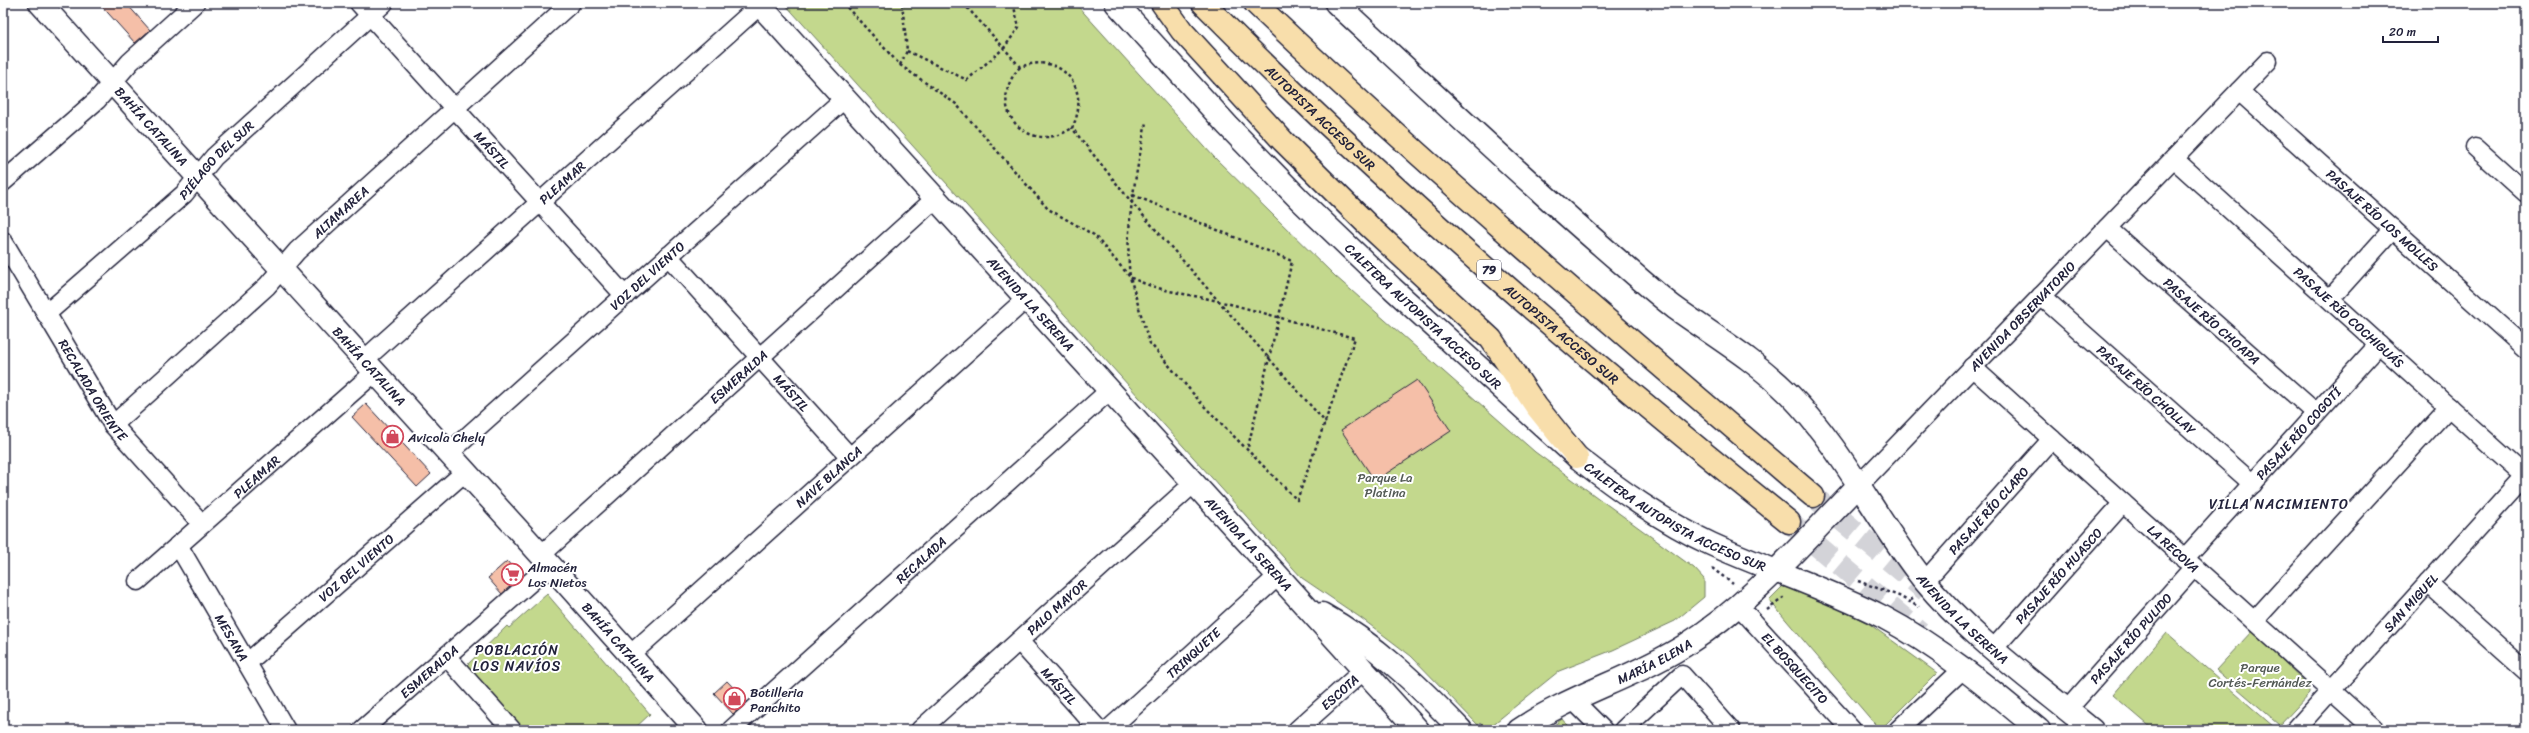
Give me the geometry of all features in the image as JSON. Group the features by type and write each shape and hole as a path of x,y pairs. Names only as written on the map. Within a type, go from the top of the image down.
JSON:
{"highway":[{"path":"1162,3 1182,31 1283,141 1369,226 1492,339 1536,406 1577,457"},
{"name":"AUTOPISTA ACCESO SUR","path":"1203,3 1323,120 1502,282 1714,462 1789,522"},
{"path":"1255,3 1452,187 1813,496"}],"street":[{"name":"BAHÍA CATALINA","path":"40,3 449,453 697,730"},
{"path":"3,182 97,100 130,62 195,3"},
{"name":"PIÉLAGO DEL SUR","path":"46,314 184,194 214,157 364,9 384,3"},
{"name":"ALTAMAREA","path":"113,425 267,286 297,251 571,3"},
{"name":"CALETERA AUTOPISTA ACCESO SUR","path":"1116,3 1222,121 1300,200 1392,288 1577,457 1638,502 1680,528 1741,557 1776,570"},
{"path":"1336,3 1498,153 1625,266 1675,308 1752,360 1770,375 1825,434 1859,485"},
{"name":"AVENIDA LA SERENA","path":"759,4 1418,730"},
{"name":"PLEAMAR","path":"138,580 202,524 540,202 759,4"},
{"name":"MÁSTIL","path":"364,9 624,296"},
{"name":"AVENIDA OBSERVATORIO","path":"1776,570 2268,61"},
{"name":"PASAJE RÍO LOS MOLLES","path":"2239,91 2526,349"},
{"name":"VOZ DEL VIENTO","path":"449,453 845,98"},
{"path":"2475,147 2526,193"},
{"name":"PASAJE RÍO COCHIGUÁS","path":"2174,159 2526,475"},
{"name":"ESMERALDA","path":"362,730 446,656 545,560 760,358 936,198"},
{"name":"PASAJE RÍO CHOAPA","path":"2107,228 2316,413"},
{"path":"2330,299 2393,229"},
{"name":"RECALADA ORIENTE","path":"3,241 113,425 202,524"},
{"name":"MÁSTIL","path":"668,256 850,457"},
{"name":"PASAJE RÍO CHOLLAY","path":"2041,296 2253,484"},
{"name":"NAVE BLANCA","path":"630,654 1026,299"},
{"name":"PASAJE RÍO COGOTÍ","path":"2189,563 2253,484 2379,344"},
{"name":"LA RECOVA","path":"1972,368 2375,730"},
{"name":"RECALADA","path":"731,730 1110,390"},
{"path":"2254,621 2449,407"},
{"name":"PASAJE RÍO CLARO","path":"1925,581 2052,439"},
{"name":"VOZ DEL VIENTO","path":"246,663 465,472"},
{"name":"SAN MIGUEL","path":"2295,730 2526,475"},
{"name":"PALO MAYOR","path":"920,730 1194,483"},
{"name":"AVENIDA LA SERENA","path":"1859,485 1890,534 1925,581 1953,611 1994,648 2092,730"},
{"name":"PASAJE RÍO HUASCO","path":"1994,648 2123,503"},
{"name":"MESANA","path":"178,545 286,730"},
{"name":"PASAJE RÍO PULIDO","path":"2067,710 2189,563"},
{"path":"1776,570 1847,599 1884,617 1936,647 2035,729"},
{"name":"MARÍA ELENA","path":"1519,730 1573,700 1656,662 1683,647 1738,606 1776,570"},
{"name":"TRINQUETE","path":"1108,730 1278,576"},
{"path":"2428,583 2526,671"},
{"name":"AVENIDA LA SERENA","path":"1304,604 1349,630 1389,658 1418,684 1461,730"},
{"name":"EL BOSQUECITO","path":"1738,606 1852,730"},
{"name":"MÁSTIL","path":"1019,641 1099,730"},
{"path":"446,656 512,730"},
{"path":"1898,730 1963,669"},
{"name":"ESCOTA","path":"1297,730 1364,670"},
{"path":"1623,730 1682,675 1731,730"},
{"path":"1573,700 1603,730"}],"path":[{"path":"842,3 900,65 956,104 1048,208 1094,235 1130,277 1146,285 1221,302 1355,338 1326,423 1297,500 1248,448 1202,404 1149,342 1130,277 1128,262 1133,195 1146,122"},
{"path":"900,65 907,51 902,3"},
{"path":"963,3 1020,67"},
{"path":"907,51 967,80 1004,48 1019,27 1012,3"},
{"path":"1029,64 1048,64 1058,67 1072,80 1077,90 1079,109 1072,128 1057,135 1038,137 1028,134 1013,121 1007,107 1005,93 1008,83 1020,67 1029,64"},
{"path":"1072,128 1133,204 1221,302 1326,423"},
{"path":"1133,195 1292,262 1280,319 1269,358 1248,448"}],"green space":[{"name":"Parque La Platina","path":"784,3 1075,3 1214,157 1335,276 1535,452 1694,568 1704,579 1704,597 1675,621 1613,650 1559,671 1486,730 1480,723 1478,725 1411,656 1361,618 1302,578"},
{"path":"1786,583 1868,623 1937,673 1880,730 1769,600"},
{"path":"547,594 650,714 633,730 522,730 465,667 507,626 509,628"},
{"name":"Parque Cortés-Fernández","path":"2252,631 2309,686 2309,694 2280,725 2216,670"},
{"path":"2166,633 2274,727 2272,730 2154,730 2113,695"},
{"path":"1562,719 1571,730 1548,730"}],"building":[{"path":"99,3 126,3 150,30 135,43"},
{"path":"1417,380 1451,431 1375,481 1341,430"},
{"path":"366,404 431,474 417,487 352,417"},
{"path":"507,561 521,577 502,594 488,578"},
{"path":"727,681 747,702 733,714 714,693"}],"tunnel":[{"path":"1813,496 1926,591"},
{"path":"1789,522 1920,632"}],"place":[{"name":"Avicola Chely","path":"393,437"},
{"name":"Almacén Los Nietos","path":"513,574"},
{"name":"Botilleria Panchito","path":"734,699"}],"district":[{"name":"VILLA NACIMIENTO","path":"2279,504"},
{"name":"POBLACIÓN LOS NAVÍOS","path":"517,658"}]}
